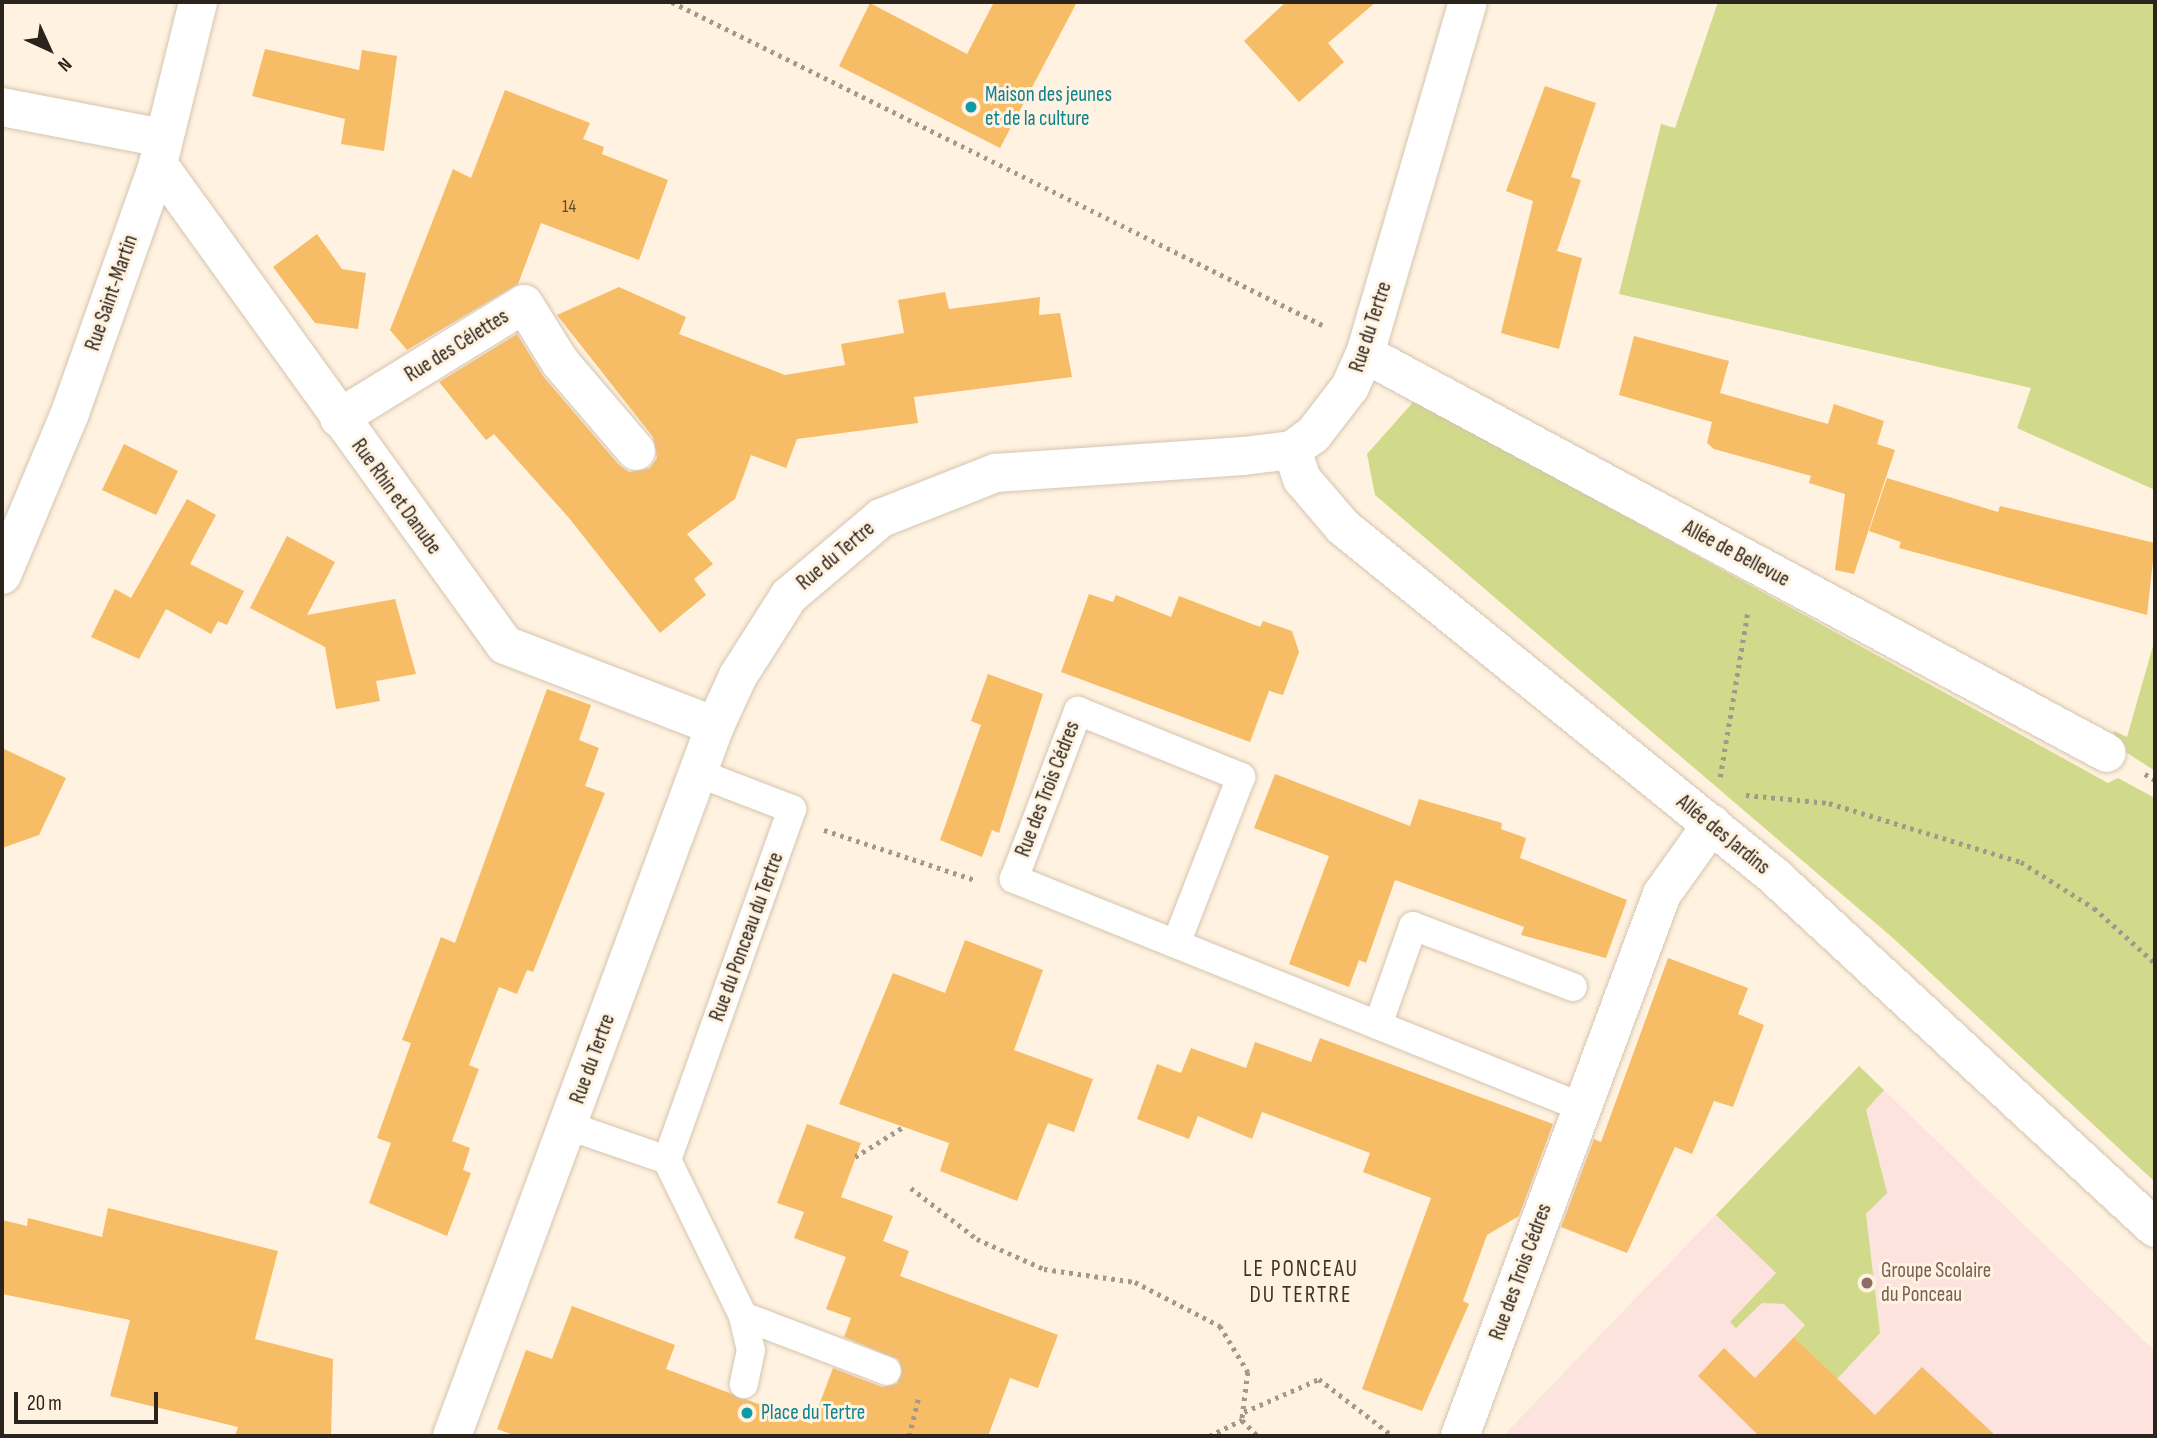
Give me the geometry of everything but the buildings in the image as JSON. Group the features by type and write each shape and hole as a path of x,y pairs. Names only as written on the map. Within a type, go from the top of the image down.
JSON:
{"street":[{"name":"Rue Saint-Martin","path":"2,575 70,413 160,151 198,2"},
{"name":"Rue du Tertre","path":"452,1436 715,726 737,676 789,596 881,517 995,473 1292,450 1328,420 1365,354 1468,2"},
{"path":"2,107 160,151"},
{"name":"Rue Rhin et Danube","path":"160,151 339,418 505,645 715,726"},
{"name":"Rue des Célettes","path":"339,418 524,304 560,362 636,451"},
{"name":"Allée de Bellevue","path":"1365,354 2107,753"},
{"name":"Allée des Jardins","path":"1292,450 1308,489 1343,527 1715,808 1913,1000 2155,1228"},
{"name":"Rue des Trois Cédres","path":"1460,1436 1662,894 1715,808"}],"lane":[{"name":"Rue des Trois Cédres","path":"1175,944 1241,777 1078,711 1014,879 1175,944 1583,1107"},
{"path":"698,773 792,809 789,819"},
{"name":"Rue du Ponceau du Tertre","path":"667,1160 789,819"},
{"path":"1378,1025 1413,926 1573,987"},
{"path":"569,1126 667,1160 743,1316 751,1350 744,1384"},
{"path":"743,1316 887,1371"}],"path":[{"path":"672,2 1340,334 1363,314 1376,318"},
{"path":"1755,564 1715,808 1829,803 2021,862 2094,908 2155,963"},
{"path":"789,819 984,884 1014,879"},
{"path":"855,1157 903,1127"},
{"path":"911,1188 977,1239 1032,1264 1135,1282 1220,1326 1248,1372 1242,1420"},
{"path":"1243,1412 1319,1379 1393,1436"},
{"path":"909,1436 921,1404"},
{"path":"1209,1436 1242,1420"},
{"path":"1242,1420 1258,1436"}],"shaded area":[{"name":"Groupe Scolaire du Ponceau","path":"1859,1066 2155,1351 2155,1436 1503,1436"}],"green space":[{"path":"1718,2 2155,2 2155,490 2017,428 2031,388 1619,294 1661,124 1675,128"},
{"path":"1415,400 2108,783 2118,778 2155,798 2155,1182 1893,938 1375,495 1367,454"},
{"path":"2155,639 2155,771 2112,743 2114,731 2127,737"},
{"path":"1859,1066 1884,1090 1866,1110 1887,1193 1866,1214 1880,1333 1837,1379 1794,1337 1805,1325 1784,1304 1762,1303 1736,1328 1730,1322 1776,1273 1716,1215"}],"place":[{"name":"Maison des jeunes et de la culture","path":"971,107"},
{"name":"Groupe Scolaire du Ponceau","path":"1867,1283"},
{"name":"Place du Tertre","path":"747,1413"}],"district":[{"name":"LE PONCEAU DU TERTRE","path":"1301,1282"}]}
